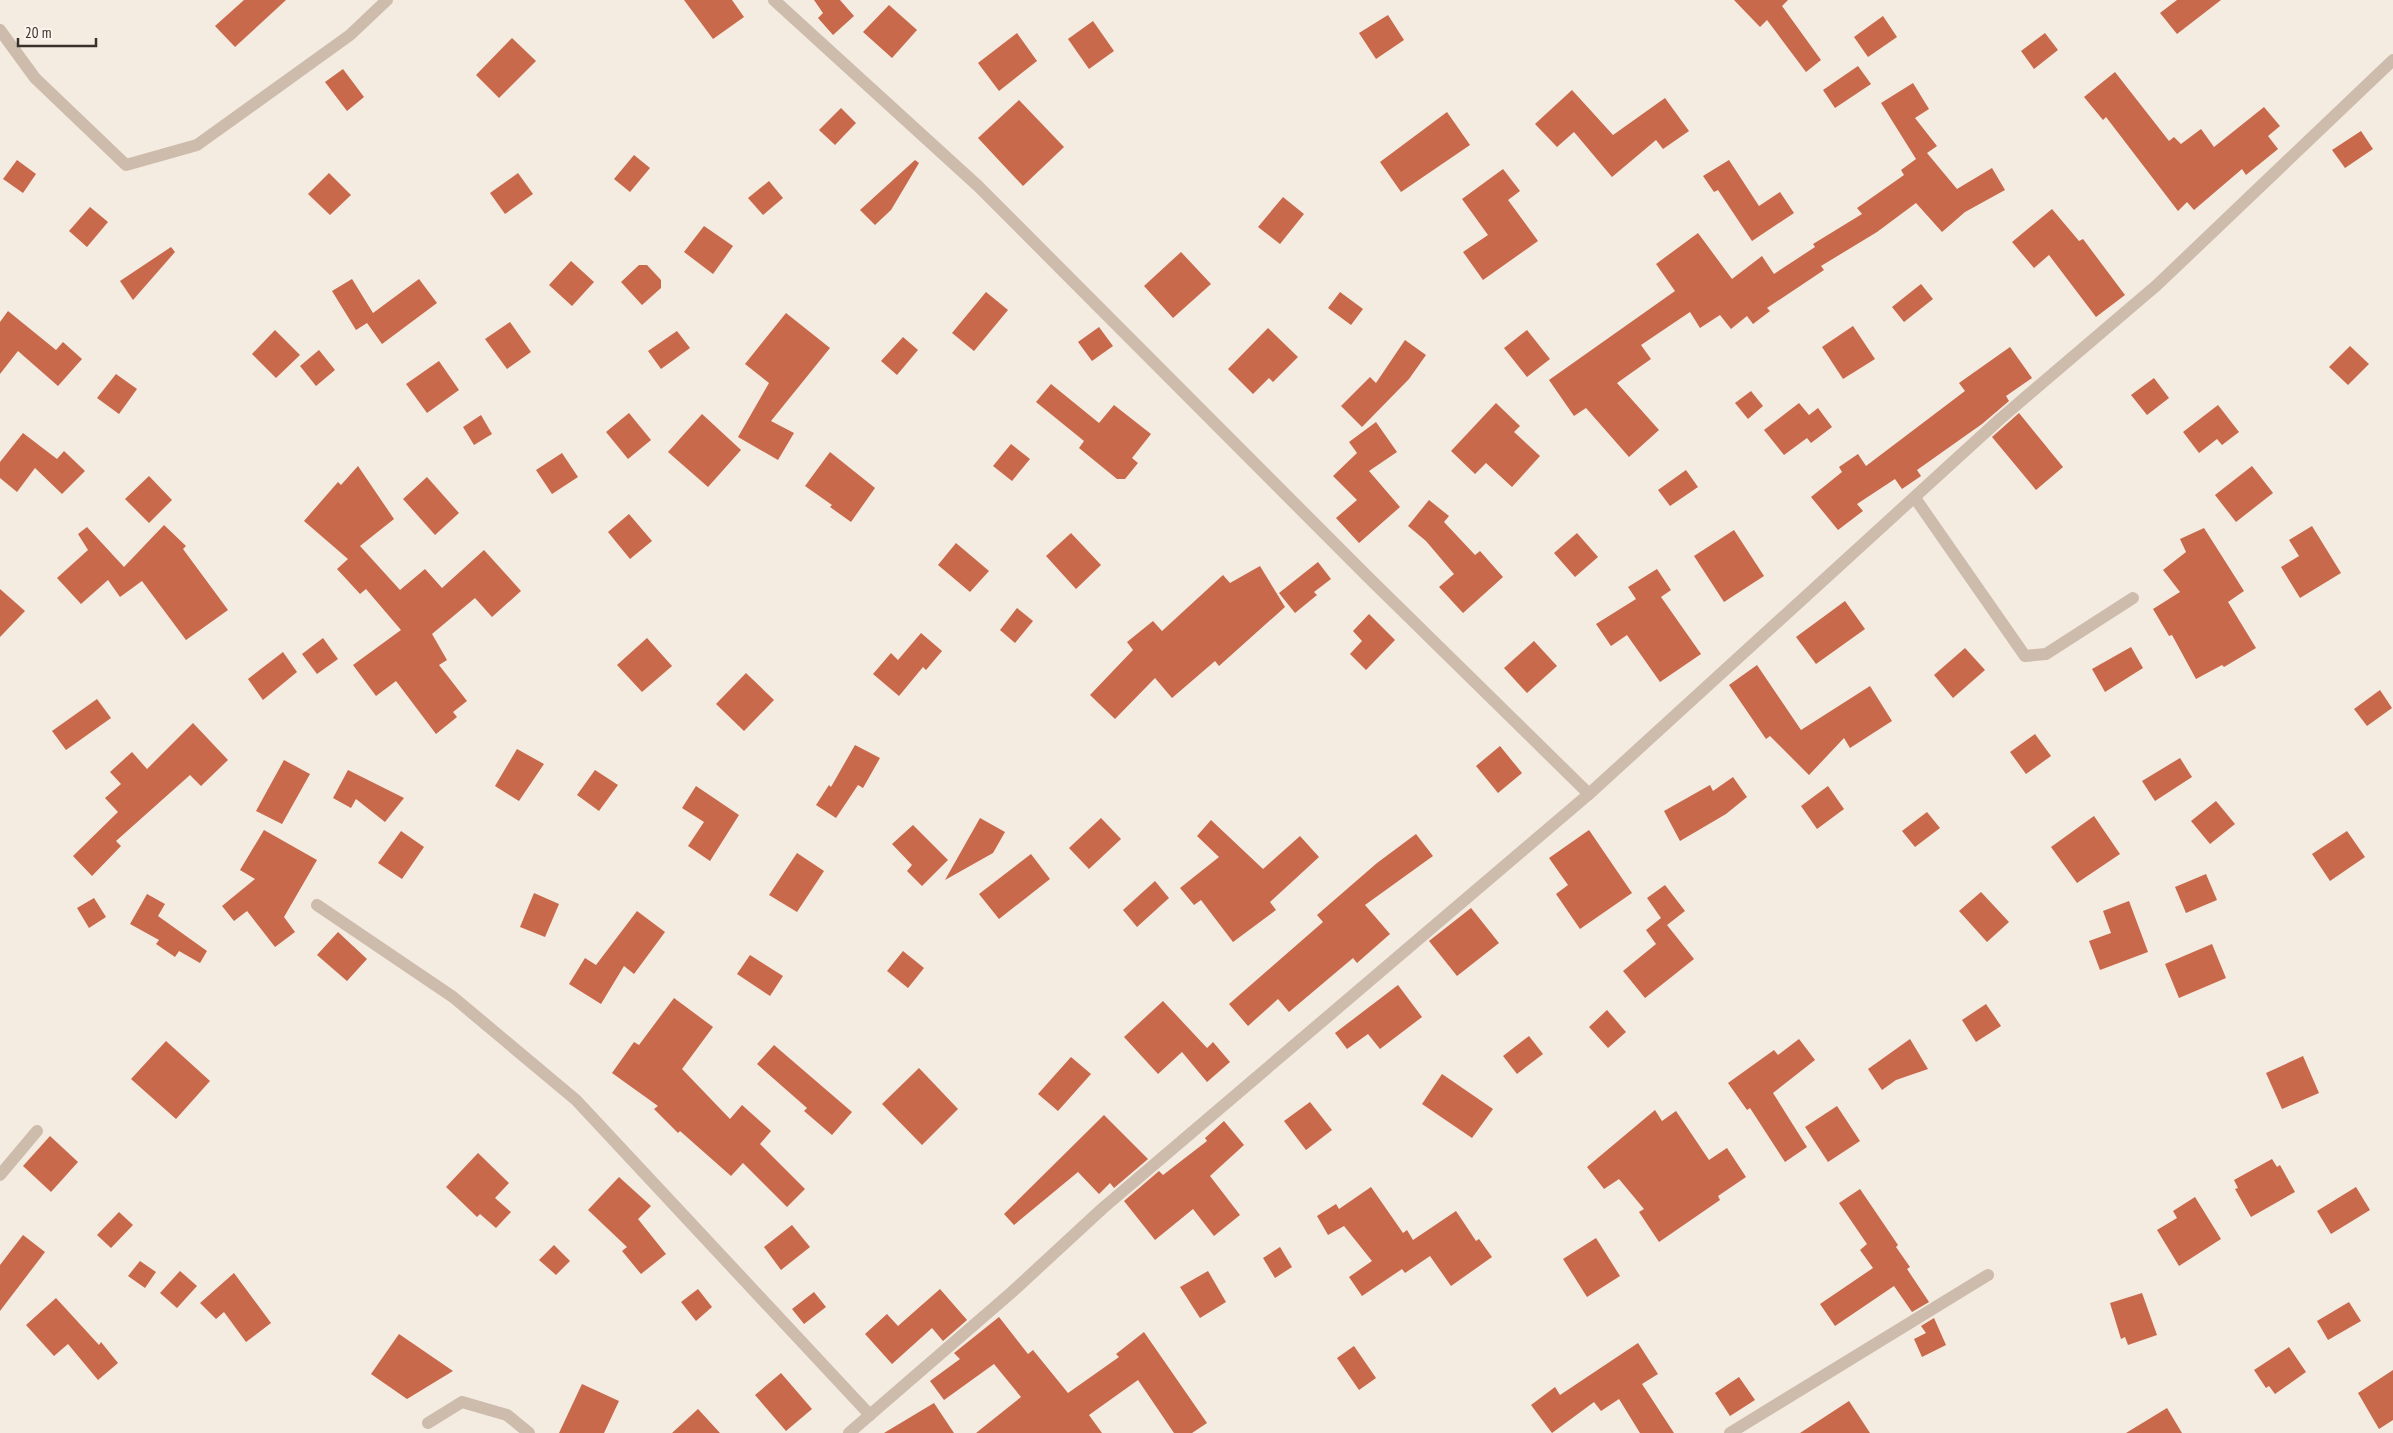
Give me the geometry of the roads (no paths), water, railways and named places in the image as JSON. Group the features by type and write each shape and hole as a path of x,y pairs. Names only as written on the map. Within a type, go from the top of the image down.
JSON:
{"street":[{"path":"0,30 35,78 126,165 197,145 350,35 387,0"},
{"path":"774,0 978,186 1369,578 1589,794"},
{"path":"849,1433 1012,1292 1103,1208 1589,794 1915,498 2000,418 2157,284 2393,60"},
{"path":"1915,498 2025,656 2046,654 2133,598"},
{"path":"317,905 453,997 576,1100 870,1415"},
{"path":"0,1175 37,1131"},
{"path":"1730,1433 1988,1275"},
{"path":"428,1423 462,1402 507,1415 529,1433"}]}
